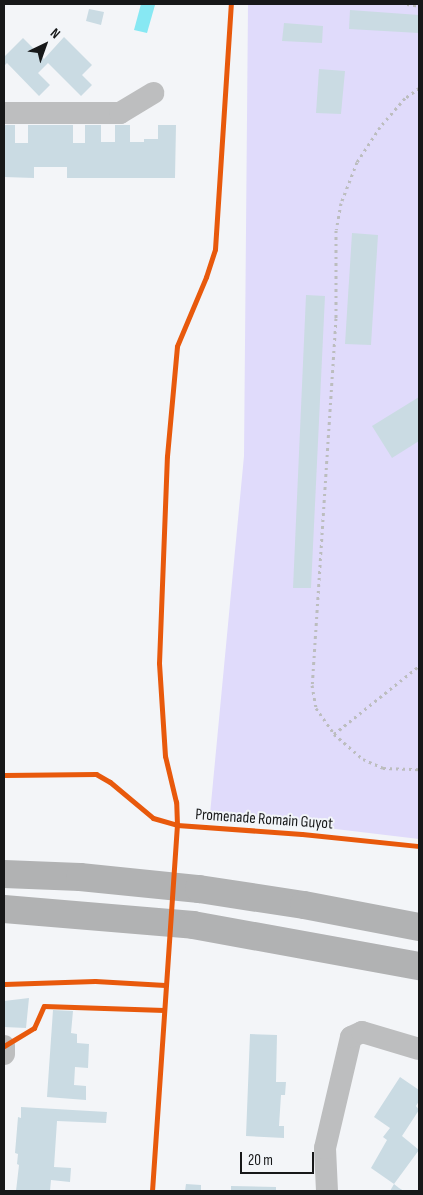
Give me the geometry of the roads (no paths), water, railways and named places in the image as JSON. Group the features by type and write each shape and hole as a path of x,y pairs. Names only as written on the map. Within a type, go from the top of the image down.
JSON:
{"highway":[{"path":"4,874 80,877 199,889 304,905 419,927"},
{"path":"4,909 193,925 419,966"}],"street":[{"path":"4,113 120,113 152,93"},
{"path":"327,1191 325,1148 351,1037 362,1032 419,1049"},
{"path":"4,1046 4,1054"}],"water":[{"path":"141,4 155,5 147,33 134,30"}]}
